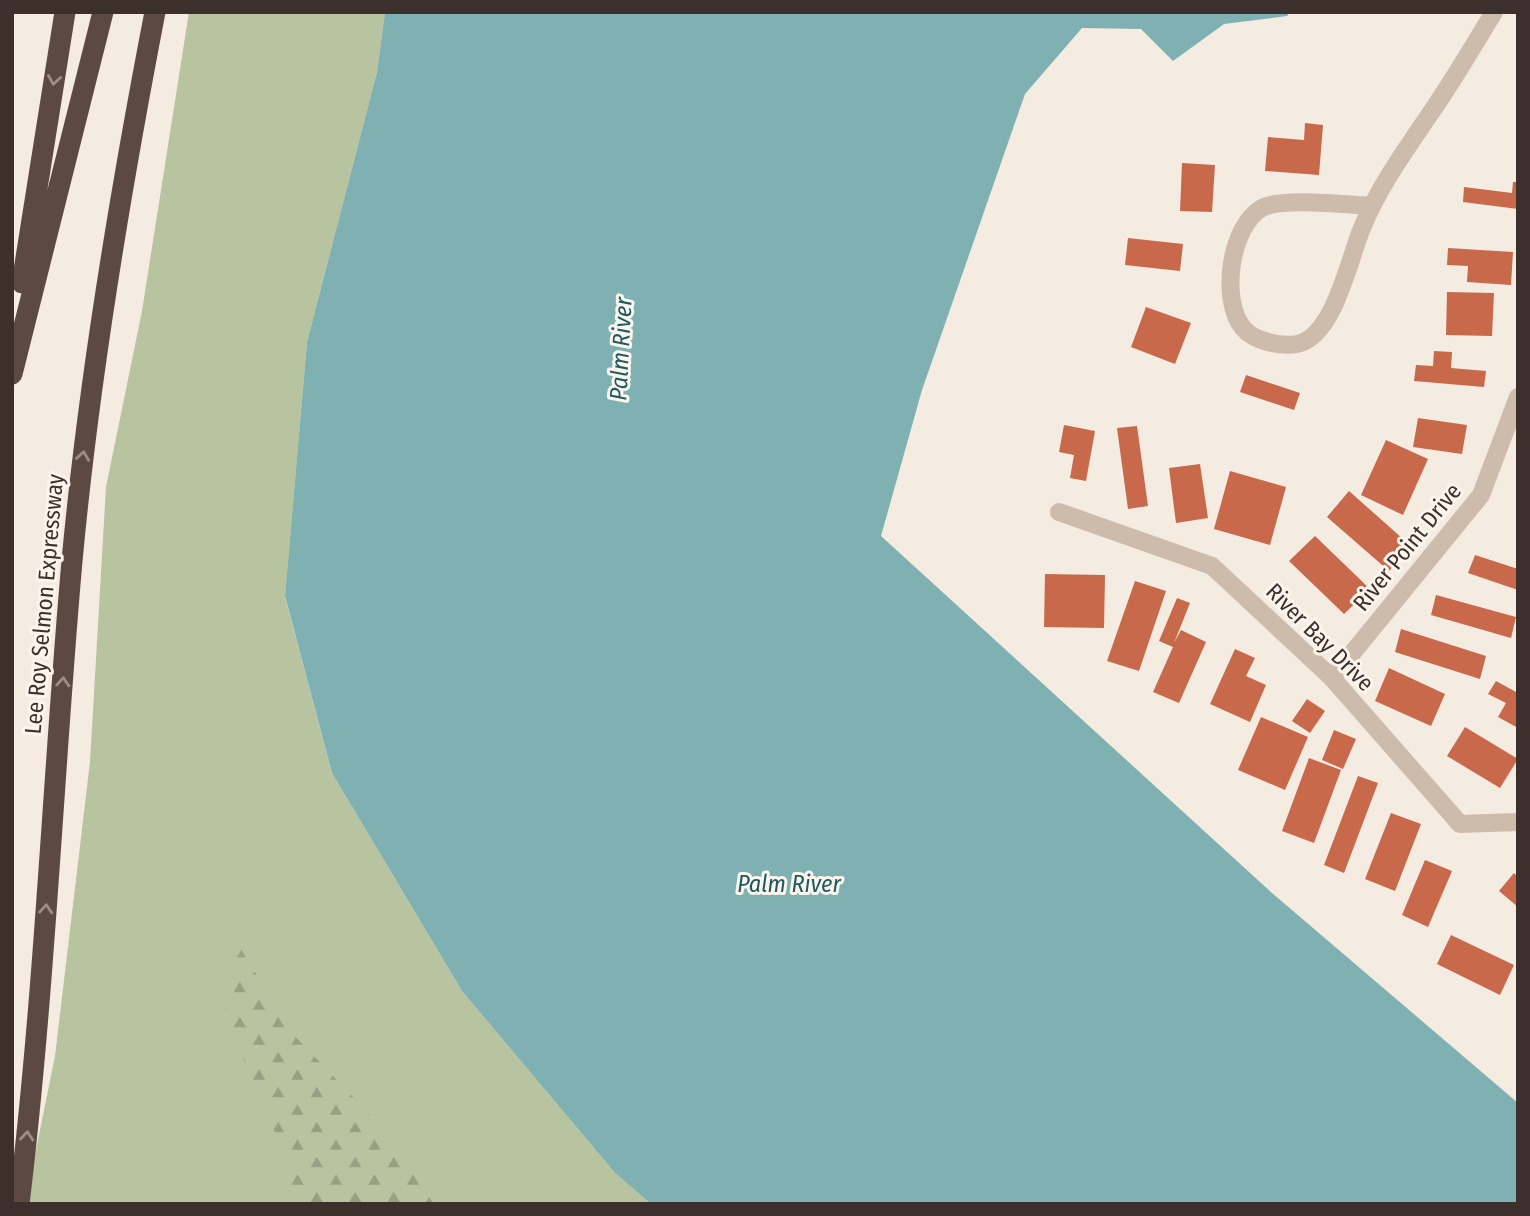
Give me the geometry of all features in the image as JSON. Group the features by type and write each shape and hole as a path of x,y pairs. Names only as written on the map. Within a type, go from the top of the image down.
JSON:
{"highway":[{"path":"12,361 65,12"},
{"path":"12,374 103,12"},
{"name":"Lee Roy Selmon Expressway","path":"19,1204 39,998 82,469 118,224 155,12"}],"street":[{"path":"1372,206 1282,203 1263,207 1246,221 1237,237 1232,267 1231,295 1241,327 1255,339 1297,344 1313,336 1327,320 1372,206 1494,12"},
{"name":"River Point Drive","path":"1332,678 1481,495 1518,397"},
{"name":"River Bay Drive","path":"1059,512 1212,566 1332,678 1460,824 1518,821"}],"green space":[{"path":"189,12 385,12 377,72 307,342 285,597 332,773 462,991 615,1173 651,1204 25,1204 55,1056 90,762 106,487 142,311"},
{"path":"242,949 286,1027 376,1121 434,1204 289,1204 290,1167 244,1060 218,988"}],"water":[{"name":"Palm River","path":"385,12 1290,12 1287,16 1224,24 1173,61 1141,29 1082,28 1025,94 922,390 881,536 1272,893 1518,1103 1518,1204 651,1204 615,1173 462,991 332,773 285,596 307,342 377,72"}],"building":[{"path":"1305,123 1323,125 1319,175 1265,171 1268,137 1304,140"},
{"path":"1182,163 1215,165 1212,212 1180,211"},
{"path":"1513,182 1518,182 1518,209 1463,202 1464,187 1512,193"},
{"path":"1128,238 1183,244 1180,271 1125,265"},
{"path":"1448,248 1513,252 1511,285 1467,282 1468,266 1447,265"},
{"path":"1447,292 1494,293 1492,336 1446,335"},
{"path":"1146,307 1191,323 1175,364 1131,347"},
{"path":"1434,351 1452,352 1451,368 1486,371 1484,387 1414,381 1416,365 1433,366"},
{"path":"1246,375 1300,393 1294,410 1240,392"},
{"path":"1418,418 1467,425 1462,454 1413,447"},
{"path":"1064,425 1095,431 1086,481 1070,478 1074,455 1059,452"},
{"path":"1137,426 1148,506 1128,509 1117,428"},
{"path":"1386,440 1428,459 1403,515 1361,495"},
{"path":"1200,464 1208,518 1176,523 1169,468"},
{"path":"1230,471 1286,487 1270,545 1214,529"},
{"path":"1349,491 1411,546 1389,571 1327,517"},
{"path":"1315,536 1370,589 1344,614 1289,561"},
{"path":"1475,555 1518,569 1518,590 1468,573"},
{"path":"1045,574 1105,575 1104,628 1044,627"},
{"path":"1135,581 1166,591 1139,671 1107,661"},
{"path":"1436,595 1516,617 1511,638 1431,615"},
{"path":"1177,598 1190,603 1174,643 1181,630 1206,642 1179,703 1153,692 1173,647 1159,641"},
{"path":"1401,629 1486,656 1480,679 1395,652"},
{"path":"1235,649 1255,658 1246,676 1266,685 1250,722 1210,704"},
{"path":"1389,668 1445,694 1431,726 1375,701"},
{"path":"1496,681 1518,693 1518,728 1498,717 1506,703 1488,694"},
{"path":"1307,699 1325,711 1310,733 1292,721"},
{"path":"1261,717 1308,737 1285,790 1238,770"},
{"path":"1465,727 1518,759 1500,788 1447,756"},
{"path":"1334,730 1356,739 1343,769 1322,760"},
{"path":"1309,758 1341,770 1314,843 1282,831"},
{"path":"1358,776 1378,783 1344,873 1324,865"},
{"path":"1391,813 1421,824 1395,891 1365,879"},
{"path":"1425,860 1452,871 1428,927 1402,915"},
{"path":"1514,873 1518,877 1518,907 1499,891"},
{"path":"1451,935 1514,965 1500,995 1437,964"}]}
